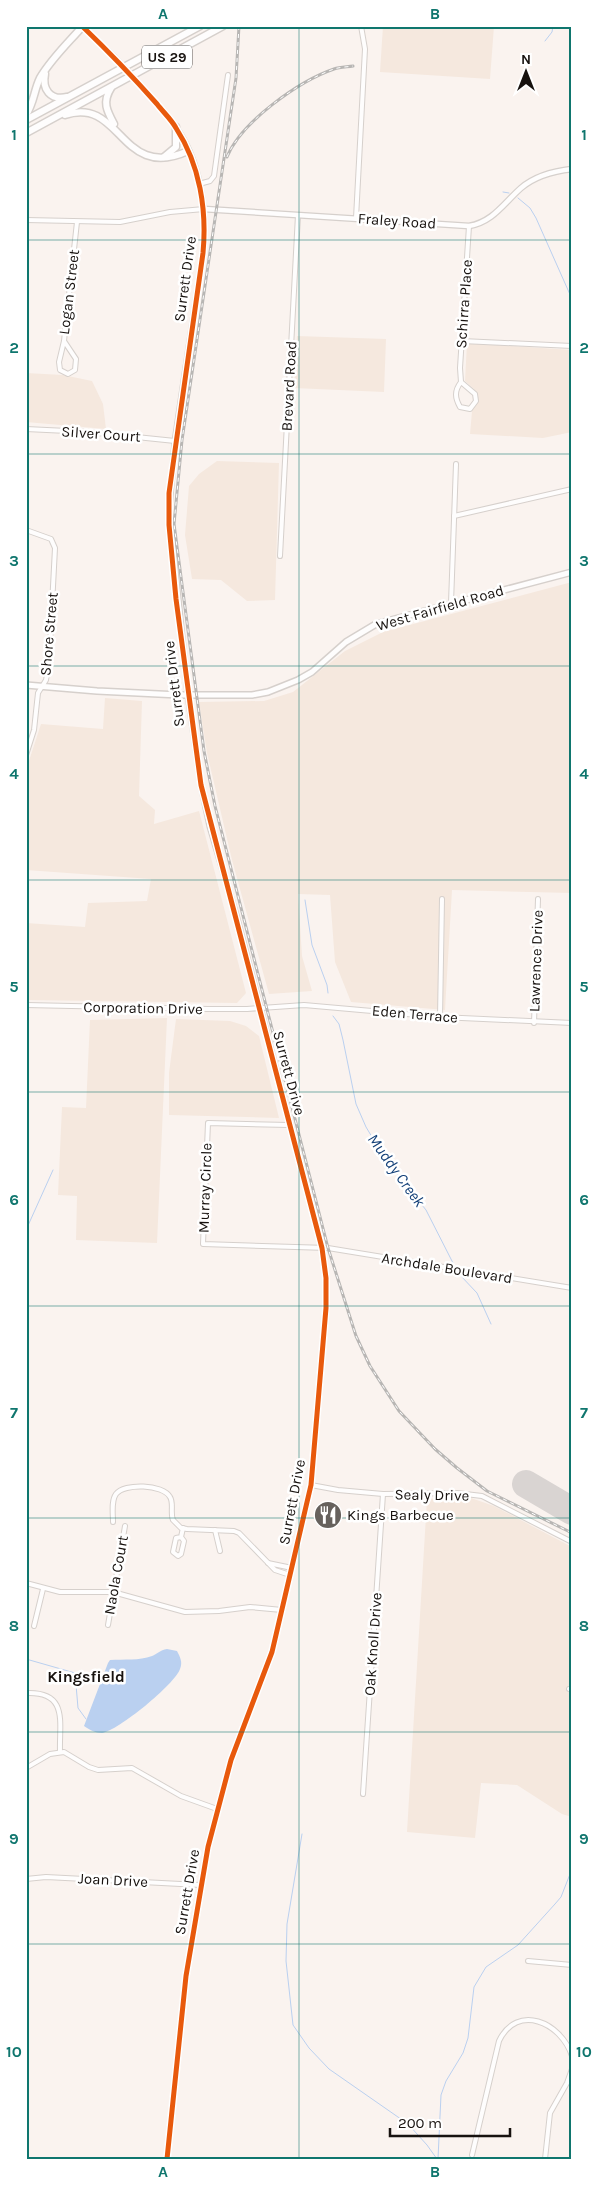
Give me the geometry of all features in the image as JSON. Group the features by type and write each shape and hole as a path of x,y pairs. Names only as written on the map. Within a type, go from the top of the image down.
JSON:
{"highway":[{"path":"26,115 34,100 40,79 82,26"},
{"name":"US 29","path":"26,120 200,26"},
{"name":"US 29","path":"26,133 223,26"},
{"path":"46,71 43,82 48,94 61,98 71,96"},
{"path":"112,87 105,101 106,109 118,132"},
{"path":"52,119 72,112 82,112 108,121 134,150 163,157 175,157 188,151"},
{"path":"163,157 176,147 176,127"}],"main road":[{"name":"West Fairfield Road","path":"26,685 188,695 252,695 283,687 312,672 335,650 376,624 572,572"}],"street":[{"name":"Surrett Drive","path":"82,26 142,87 176,127 188,151 199,184 204,209 203,254 169,493 169,525 188,695 201,785 322,1248 326,1278 326,1308 311,1485 272,1652 231,1760 217,1809 200,1885 186,1976 167,2159"},
{"path":"356,218 365,49 361,26"},
{"path":"199,184 210,182 214,176 228,75"},
{"name":"Fraley Road","path":"204,209 469,226 491,218 523,187 534,180 546,174 572,169"},
{"path":"26,220 120,222 170,212 204,209"},
{"name":"Brevard Road","path":"280,556 298,215"},
{"name":"Logan Street","path":"64,341 74,354 76,366 71,373 65,374 59,369 59,362 64,341 77,222"},
{"name":"Schirra Place","path":"461,382 475,394 476,401 470,409 460,408 455,400 456,388 461,382 469,226"},
{"path":"462,341 572,346"},
{"name":"Silver Court","path":"26,429 88,432 175,441"},
{"path":"451,603 456,464"},
{"path":"454,516 572,489"},
{"name":"Shore Street","path":"26,530 52,540 55,548 49,663 46,680 38,693 34,730 26,755"},
{"path":"440,1017 442,899"},
{"name":"Lawrence Drive","path":"534,1023 538,899"},
{"name":"Corporation Drive","path":"26,1005 208,1009 259,1008"},
{"name":"Eden Terrace","path":"259,1008 304,1005 440,1017 534,1023 572,1023"},
{"name":"Murray Circle","path":"289,1125 208,1123 203,1244 322,1248"},
{"name":"Archdale Boulevard","path":"322,1248 572,1288"},
{"name":"Sealy Drive","path":"311,1485 338,1490 383,1494 457,1493 482,1496 572,1542"},
{"path":"112,1522 114,1498 121,1490 130,1487 162,1489 170,1496 173,1520 184,1528 240,1533 268,1563 279,1572 290,1575"},
{"name":"Oak Knoll Drive","path":"363,1794 383,1494"},
{"name":"Naola Court","path":"108,1625 125,1526"},
{"path":"181,1537 176,1538 174,1555 178,1556 181,1554 184,1540 181,1537 184,1528"},
{"path":"215,1530 220,1551"},
{"path":"268,1563 292,1568"},
{"path":"26,1583 43,1590 60,1592 113,1592 185,1612 219,1611 250,1607 282,1610"},
{"path":"34,1626 43,1590"},
{"path":"26,1693 36,1693 50,1697 56,1703 61,1719 60,1752"},
{"path":"26,1768 50,1754 64,1752 89,1767 98,1770 132,1768 182,1796 217,1809"},
{"name":"Joan Drive","path":"26,1879 46,1877 200,1885"},
{"path":"528,1961 572,1965"},
{"path":"472,2155 499,2041 505,2032 521,2022 535,2021 545,2024 560,2034 572,2056"},
{"path":"545,2159 550,2113 567,2083 572,2069"}],"shaded area":[{"path":"383,26 494,26 490,79 380,72"},
{"path":"297,336 386,339 384,392 294,388"},
{"path":"467,343 572,350 572,432 543,438 470,434 474,389 465,381"},
{"path":"26,373 63,375 92,381 103,404 106,429 26,422"},
{"path":"217,461 279,463 275,600 247,601 221,580 192,579 185,535 189,486 199,474"},
{"path":"572,582 572,893 452,890 445,1010 351,1002 335,962 330,895 298,894 302,956 312,991 269,994 232,860 207,753 199,702 264,701 293,692 345,651 383,632"},
{"path":"105,698 142,701 139,796 155,810 154,824 199,811 246,993 237,1003 26,1000 26,923 85,927 88,903 147,901 151,879 26,870 26,770 41,724 103,729"},
{"path":"167,1018 157,1243 76,1240 77,1196 58,1195 62,1107 86,1108 90,1020"},
{"path":"176,1019 230,1021 246,1026 259,1036 279,1118 169,1115 169,1073"},
{"path":"468,1497 494,1506 572,1547 572,1817 562,1814 517,1785 481,1783 475,1838 407,1832 427,1499"}],"water":[{"path":"167,1649 177,1651 181,1660 180,1669 168,1685 145,1706 110,1730 102,1733 90,1730 84,1726 110,1660 142,1659"}],"waterway":[{"path":"545,41 552,32 553,26"},
{"path":"503,192 509,193"},
{"path":"518,198 530,208 536,218 572,299"},
{"name":"Muddy Creek","path":"305,900 312,945 327,985 328,993"},
{"name":"Muddy Creek","path":"333,1016 339,1024 356,1104 366,1127 384,1157 426,1210 453,1263"},
{"path":"26,1230 53,1170"},
{"name":"Muddy Creek","path":"460,1275 477,1293 491,1324"},
{"path":"26,1659 75,1673 78,1708 86,1719"},
{"path":"302,1834 287,1924 286,1961 293,2025 309,2048 329,2069 408,2124 437,2159"},
{"path":"438,2159 441,2095 446,2081 463,2053 468,2038 474,1987 486,1967 518,1945 561,1897 572,1869"}],"runway":[{"path":"526,1484 572,1511"}],"railway":[{"path":"239,26 236,78 182,440 174,524 204,751 215,806 328,1248 356,1336 370,1366 399,1411 435,1449 457,1468 487,1491 572,1533"},
{"path":"227,157 245,130 288,93 336,68 353,66"}],"cycle path":[{"path":"82,26 130,74 172,122 191,157 200,188 204,221 203,253 169,493 169,525 176,599 201,785 322,1248 326,1278 326,1308 311,1485 272,1652 231,1760 208,1847 186,1976 167,2159"}],"place":[{"name":"Kings Barbecue","path":"328,1515"}],"district":[{"name":"Kingsfield","path":"86,1676"}]}
